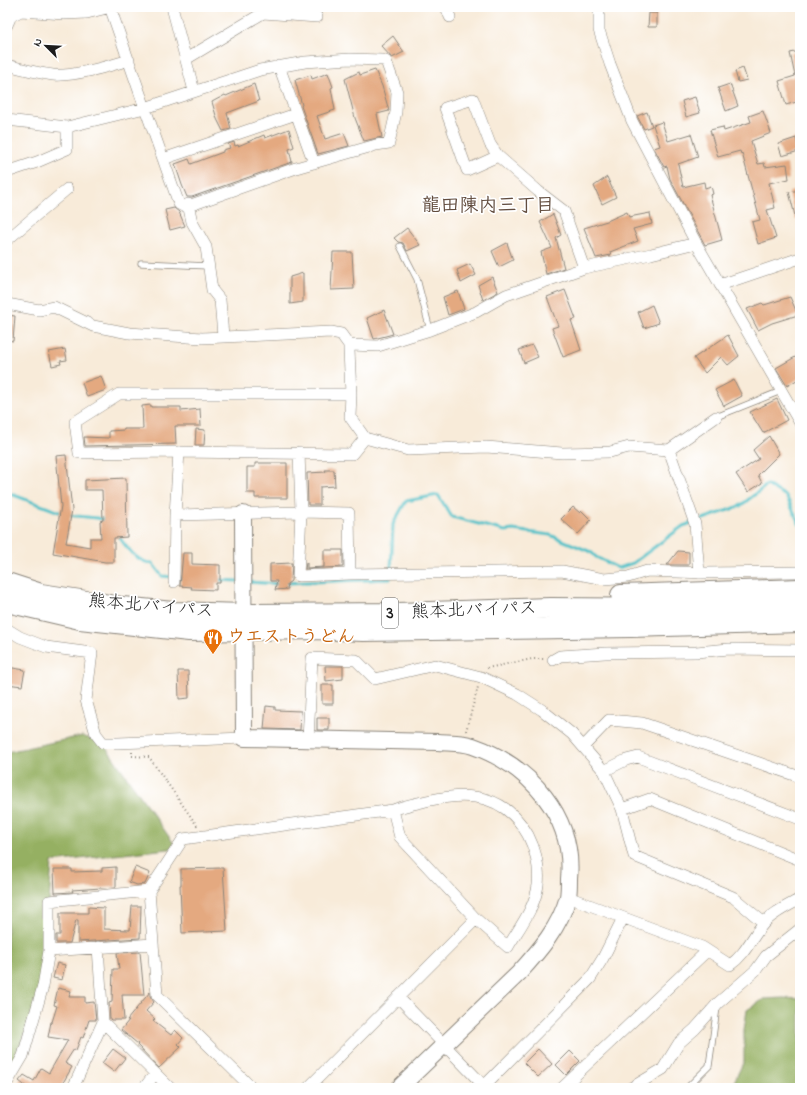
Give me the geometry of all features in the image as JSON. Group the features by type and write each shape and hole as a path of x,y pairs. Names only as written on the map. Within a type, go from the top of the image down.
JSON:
{"highway":[{"name":"熊本北バイパス","path":"7,583 41,594 122,607 314,629 363,631 639,626 775,613 800,605"},
{"path":"350,613 433,600 578,597 800,589"},
{"name":"熊本北バイパス","path":"7,602 80,619 189,631 244,622 350,613 550,608 680,609 775,613 800,622"},
{"path":"546,628 591,634 700,635 800,633"}],"street":[{"path":"7,25 11,16 21,11 64,14 87,13 110,7 129,60 145,108 179,204 183,206 314,163 376,145 389,143 396,112 396,92 386,61 350,60 305,62 260,70 145,108 67,127 7,120"},
{"path":"172,7 194,91"},
{"path":"599,7 599,30 610,64 632,121 696,243 800,424"},
{"path":"186,59 263,12 317,17"},
{"path":"7,65 54,75 69,74 108,67 129,60"},
{"path":"280,66 314,163"},
{"path":"498,156 467,170 445,108 473,99 490,144 498,156 538,191 564,211 584,268"},
{"path":"163,159 296,114"},
{"path":"7,172 37,162 67,149 67,127"},
{"path":"7,240 68,189"},
{"path":"188,204 192,222 206,248 212,290 220,300 223,336"},
{"path":"348,345 378,346 430,330 476,312 506,295 584,268 696,243"},
{"path":"720,285 800,258"},
{"path":"7,304 39,310 54,307 94,326 129,333 202,338 331,332 341,334 348,345 351,394 350,417 365,438 408,450 486,447 562,453 610,452 630,447 669,450 716,417"},
{"path":"351,394 119,394 75,422 79,453 299,452 352,454 365,438"},
{"path":"669,450 695,524 699,573"},
{"path":"174,582 175,515 179,452"},
{"path":"299,452 301,512 298,576 562,571 604,579 628,577 647,571 699,573 800,572"},
{"path":"175,515 301,512 349,513 350,574"},
{"path":"244,514 244,738"},
{"path":"7,629 20,636 46,646 92,653 86,700 96,734 103,743 244,738 437,742 462,744 487,752 516,769 539,790 550,804 564,831 571,864 568,897 553,931 533,958 445,1046 399,1088"},
{"path":"553,660 560,656 606,653 696,652 744,649 800,650"},
{"path":"308,740 312,658 356,660 375,679 434,665 481,677 505,687 536,705 558,722 584,746 604,771 622,809 634,856 733,898 764,922"},
{"path":"584,746 610,720 642,723 800,777"},
{"path":"604,771 638,756 800,819"},
{"path":"252,1088 157,995 149,891 183,839 393,810 407,804 445,797 472,796 491,800 508,810 525,831 536,852 539,873 538,886 529,910 508,947 476,919 400,837 393,810"},
{"path":"622,809 650,799 800,860"},
{"path":"7,1083 23,1056 34,1024 44,986 49,951 49,901 149,891"},
{"path":"568,897 702,947 730,965 736,961 764,922 800,899"},
{"path":"398,998 484,1087 590,979 603,958 623,918"},
{"path":"308,1088 476,919"},
{"path":"631,1088 663,1069 679,1043 695,1029 718,1003 756,970 766,956 800,929"},
{"path":"49,951 153,944"},
{"path":"73,1088 103,1022 98,948"},
{"path":"562,1088 708,951"},
{"path":"103,1022 170,1088"},
{"path":"144,1088 155,1074"}],"lane":[{"path":"400,246 416,279 430,330"},
{"path":"141,264 208,266"},
{"path":"716,417 781,391"},
{"path":"687,1088 708,1066 718,1003"}],"path":[{"path":"462,744 484,668 532,659 553,660"},
{"path":"132,742 132,756 149,757 205,836"}],"green space":[{"path":"82,736 103,743 177,848 52,862 43,986 7,1083 7,752"},
{"path":"764,999 800,999 800,1088 714,1088 733,1084 744,1061 744,1030 747,1010"}],"building":[{"path":"649,13 657,13 657,27 648,27"},
{"path":"393,36 404,52 392,58 381,46"},
{"path":"800,51 800,101 786,105 779,81 795,76 790,53"},
{"path":"743,68 747,80 738,82 735,71"},
{"path":"375,70 382,86 389,111 377,114 382,137 364,141 355,118 345,79 359,72 360,75"},
{"path":"328,73 333,87 331,88 335,110 317,116 325,139 344,133 349,146 318,154 301,106 295,80 311,75 312,79"},
{"path":"254,84 259,101 227,113 231,129 223,131 217,119 212,102 225,95 226,96"},
{"path":"730,84 738,106 726,111 718,88"},
{"path":"695,97 700,113 686,117 682,101"},
{"path":"763,111 771,133 751,141 758,164 764,163 765,167 787,164 789,179 769,183 775,208 767,210 776,238 758,244 752,222 760,220 742,153 741,154 740,151 718,157 710,130 723,127 724,131 751,122 749,116"},
{"path":"647,112 652,126 644,129 637,116"},
{"path":"662,122 668,141 691,134 698,157 678,164 683,187 704,182 705,188 711,186 713,194 710,195 722,240 705,245 670,179 667,166 664,167 654,148 660,146 653,125"},
{"path":"289,129 294,147 289,149 292,162 192,197 187,197 175,164 189,159 191,164 223,152 223,150 230,148 228,144 234,142 235,146 238,146 264,135 265,138"},
{"path":"796,138 799,151 782,156 778,144"},
{"path":"607,177 616,197 602,204 594,186"},
{"path":"800,190 800,220 796,220 789,192"},
{"path":"174,208 179,212 185,226 170,230 165,210"},
{"path":"627,212 629,217 650,213 652,224 633,229 638,241 610,252 611,255 596,258 584,228 607,221"},
{"path":"553,214 561,235 556,238 564,268 546,274 541,252 552,248 540,222"},
{"path":"407,228 420,245 407,251 403,243 398,242 394,238"},
{"path":"507,243 513,260 499,267 492,251"},
{"path":"333,252 352,252 354,289 331,290"},
{"path":"470,264 476,275 461,283 457,270"},
{"path":"303,273 303,302 290,304 290,277"},
{"path":"492,277 498,292 483,300 478,285"},
{"path":"565,290 576,319 571,320 581,350 563,357 552,328 558,326 547,297"},
{"path":"458,291 464,309 448,315 443,297"},
{"path":"790,297 798,315 772,323 758,330 747,309 762,303 764,305"},
{"path":"652,305 659,323 644,328 638,312"},
{"path":"384,310 393,334 374,339 367,318"},
{"path":"7,315 15,316 13,341 7,340"},
{"path":"728,335 739,356 728,365 721,357 705,373 694,358"},
{"path":"532,345 538,357 524,363 519,350"},
{"path":"65,349 67,360 60,361 61,364 52,366 49,352"},
{"path":"797,356 800,362 800,378 787,386 776,368"},
{"path":"101,376 106,390 87,397 82,383"},
{"path":"734,380 742,396 724,406 715,390"},
{"path":"777,399 787,420 763,433 750,412"},
{"path":"151,405 151,407 181,407 181,411 200,409 201,426 175,426 176,444 85,446 84,437 109,438 109,431 143,429 142,406"},
{"path":"196,429 205,430 204,445 195,445"},
{"path":"769,436 779,454 758,475 762,483 748,492 736,474 759,459 753,450"},
{"path":"66,455 72,510 66,543 90,547 90,538 101,538 100,521 103,520 102,490 85,490 85,480 126,478 127,537 114,538 114,562 105,562 53,553 61,506 56,456"},
{"path":"255,463 287,463 287,498 255,498 255,493 247,493 247,467 255,467"},
{"path":"325,470 334,470 335,486 320,487 320,505 308,505 307,473 326,472"},
{"path":"573,507 580,513 582,511 591,520 578,534 561,519"},
{"path":"324,550 343,550 343,567 305,569 306,563 307,568 324,567"},
{"path":"678,551 689,552 689,565 667,565"},
{"path":"183,553 192,553 192,564 220,565 220,583 216,583 216,590 191,589 192,587 180,586"},
{"path":"292,563 291,581 287,584 288,589 275,590 277,581 270,581 270,564"},
{"path":"325,666 343,666 343,679 326,681"},
{"path":"7,667 25,670 22,686 7,684"},
{"path":"178,671 188,671 189,698 179,699"},
{"path":"322,685 333,685 333,704 322,704"},
{"path":"266,706 275,707 275,710 301,711 300,730 264,729"},
{"path":"317,718 329,718 329,730 317,730"},
{"path":"116,867 116,887 72,890 73,892 55,893 54,869 72,869 72,872 102,871 102,868"},
{"path":"135,867 150,873 145,884 137,885 129,882"},
{"path":"223,868 227,931 182,933 180,885 181,869"},
{"path":"132,906 141,906 140,938 78,942 78,920 76,920 70,943 56,943 56,935 60,935 60,913 88,913 88,907 104,908 104,929 130,930"},
{"path":"140,952 144,995 122,995 124,1020 111,1020 109,1003 112,1002 113,969 119,969 117,953"},
{"path":"57,963 65,965 62,980 53,978"},
{"path":"58,988 71,991 69,997 85,997 85,1003 94,1002 96,1020 89,1020 83,1038 81,1037 76,1050 74,1049 65,1063 72,1067 60,1088 28,1088 19,1081 24,1075 34,1081 41,1068 49,1073 68,1040 48,1037 51,1022 57,1006 54,1005"},
{"path":"150,992 150,996 154,1002 146,1011 155,1019 153,1021 171,1035 175,1030 183,1038 178,1044 181,1047 159,1068 137,1045 138,1044 121,1030 129,1020 127,1020"},
{"path":"113,1049 125,1058 114,1072 102,1063"},
{"path":"538,1049 552,1064 538,1077 524,1063"},
{"path":"570,1051 580,1061 566,1075 556,1065"}],"waterway":[{"path":"391,570 393,524 406,501 438,495 452,517 505,531 513,530 550,535 591,552 596,557 618,568 633,563 683,526 740,506 767,485 786,496 800,525"},
{"path":"11,494 62,513"},
{"path":"67,515 105,520"},
{"path":"118,535 132,553 142,560 152,563 162,576 184,578"},
{"path":"285,583 390,579"},
{"path":"218,580 238,581"},
{"path":"247,582 280,584"}],"place":[{"name":"ウエストうどん","path":"213,655"}],"district":[{"name":"龍田陳内三丁目","path":"488,206"}]}
